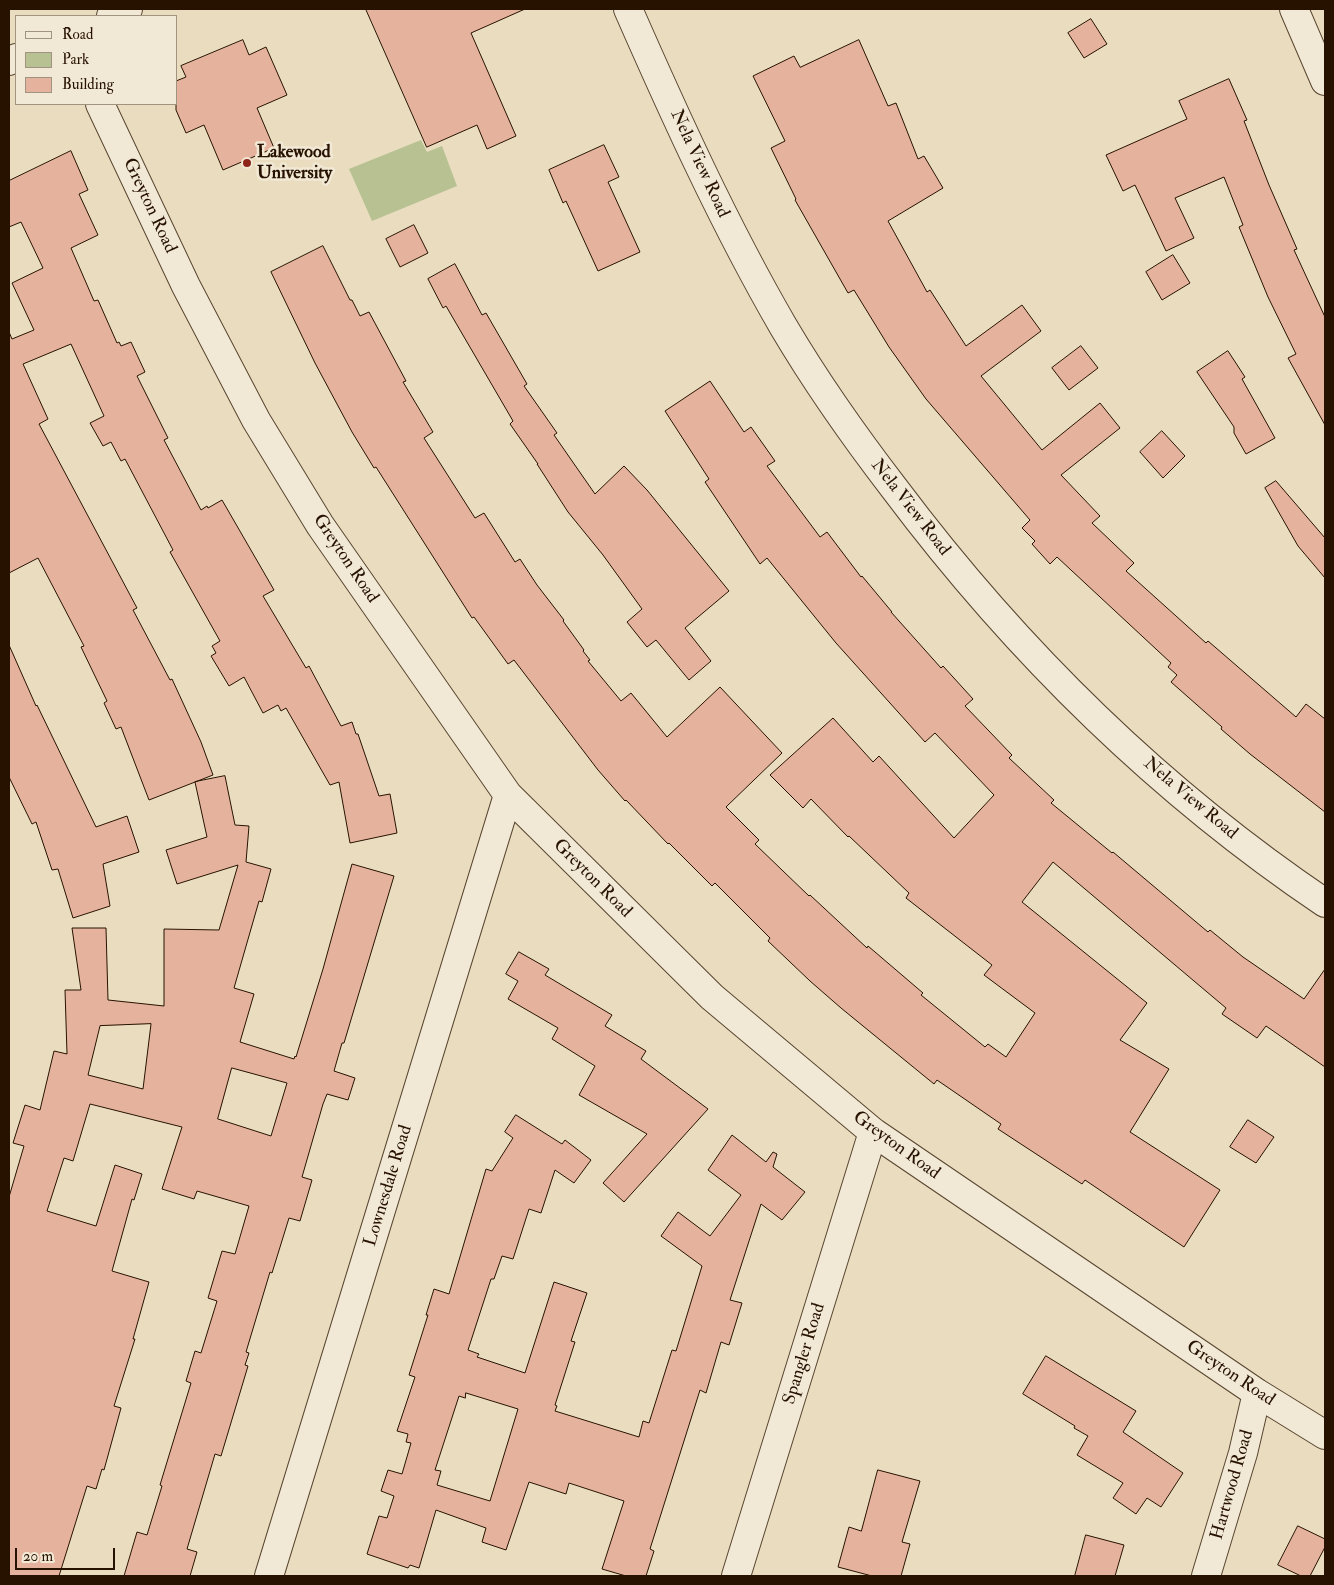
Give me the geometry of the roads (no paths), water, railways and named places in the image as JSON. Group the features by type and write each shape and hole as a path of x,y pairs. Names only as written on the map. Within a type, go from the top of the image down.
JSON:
{"street":[{"path":"113,15 128,9"},
{"name":"Nela View Road","path":"628,9 721,211 783,326 848,428 919,522 1013,633 1099,721 1182,795 1288,878 1325,903"},
{"path":"1294,9 1325,81"},
{"name":"Greyton Road","path":"100,105 186,286 256,420 320,525 508,795 712,997 873,1132 1257,1393 1325,1436"},
{"name":"Lownesdale Road","path":"269,1576 508,795"},
{"name":"Spangler Road","path":"736,1576 873,1132"},
{"name":"Hartwood Road","path":"1206,1576 1243,1453 1257,1393"}],"place":[{"name":"Lakewood University","path":"247,163"}]}
